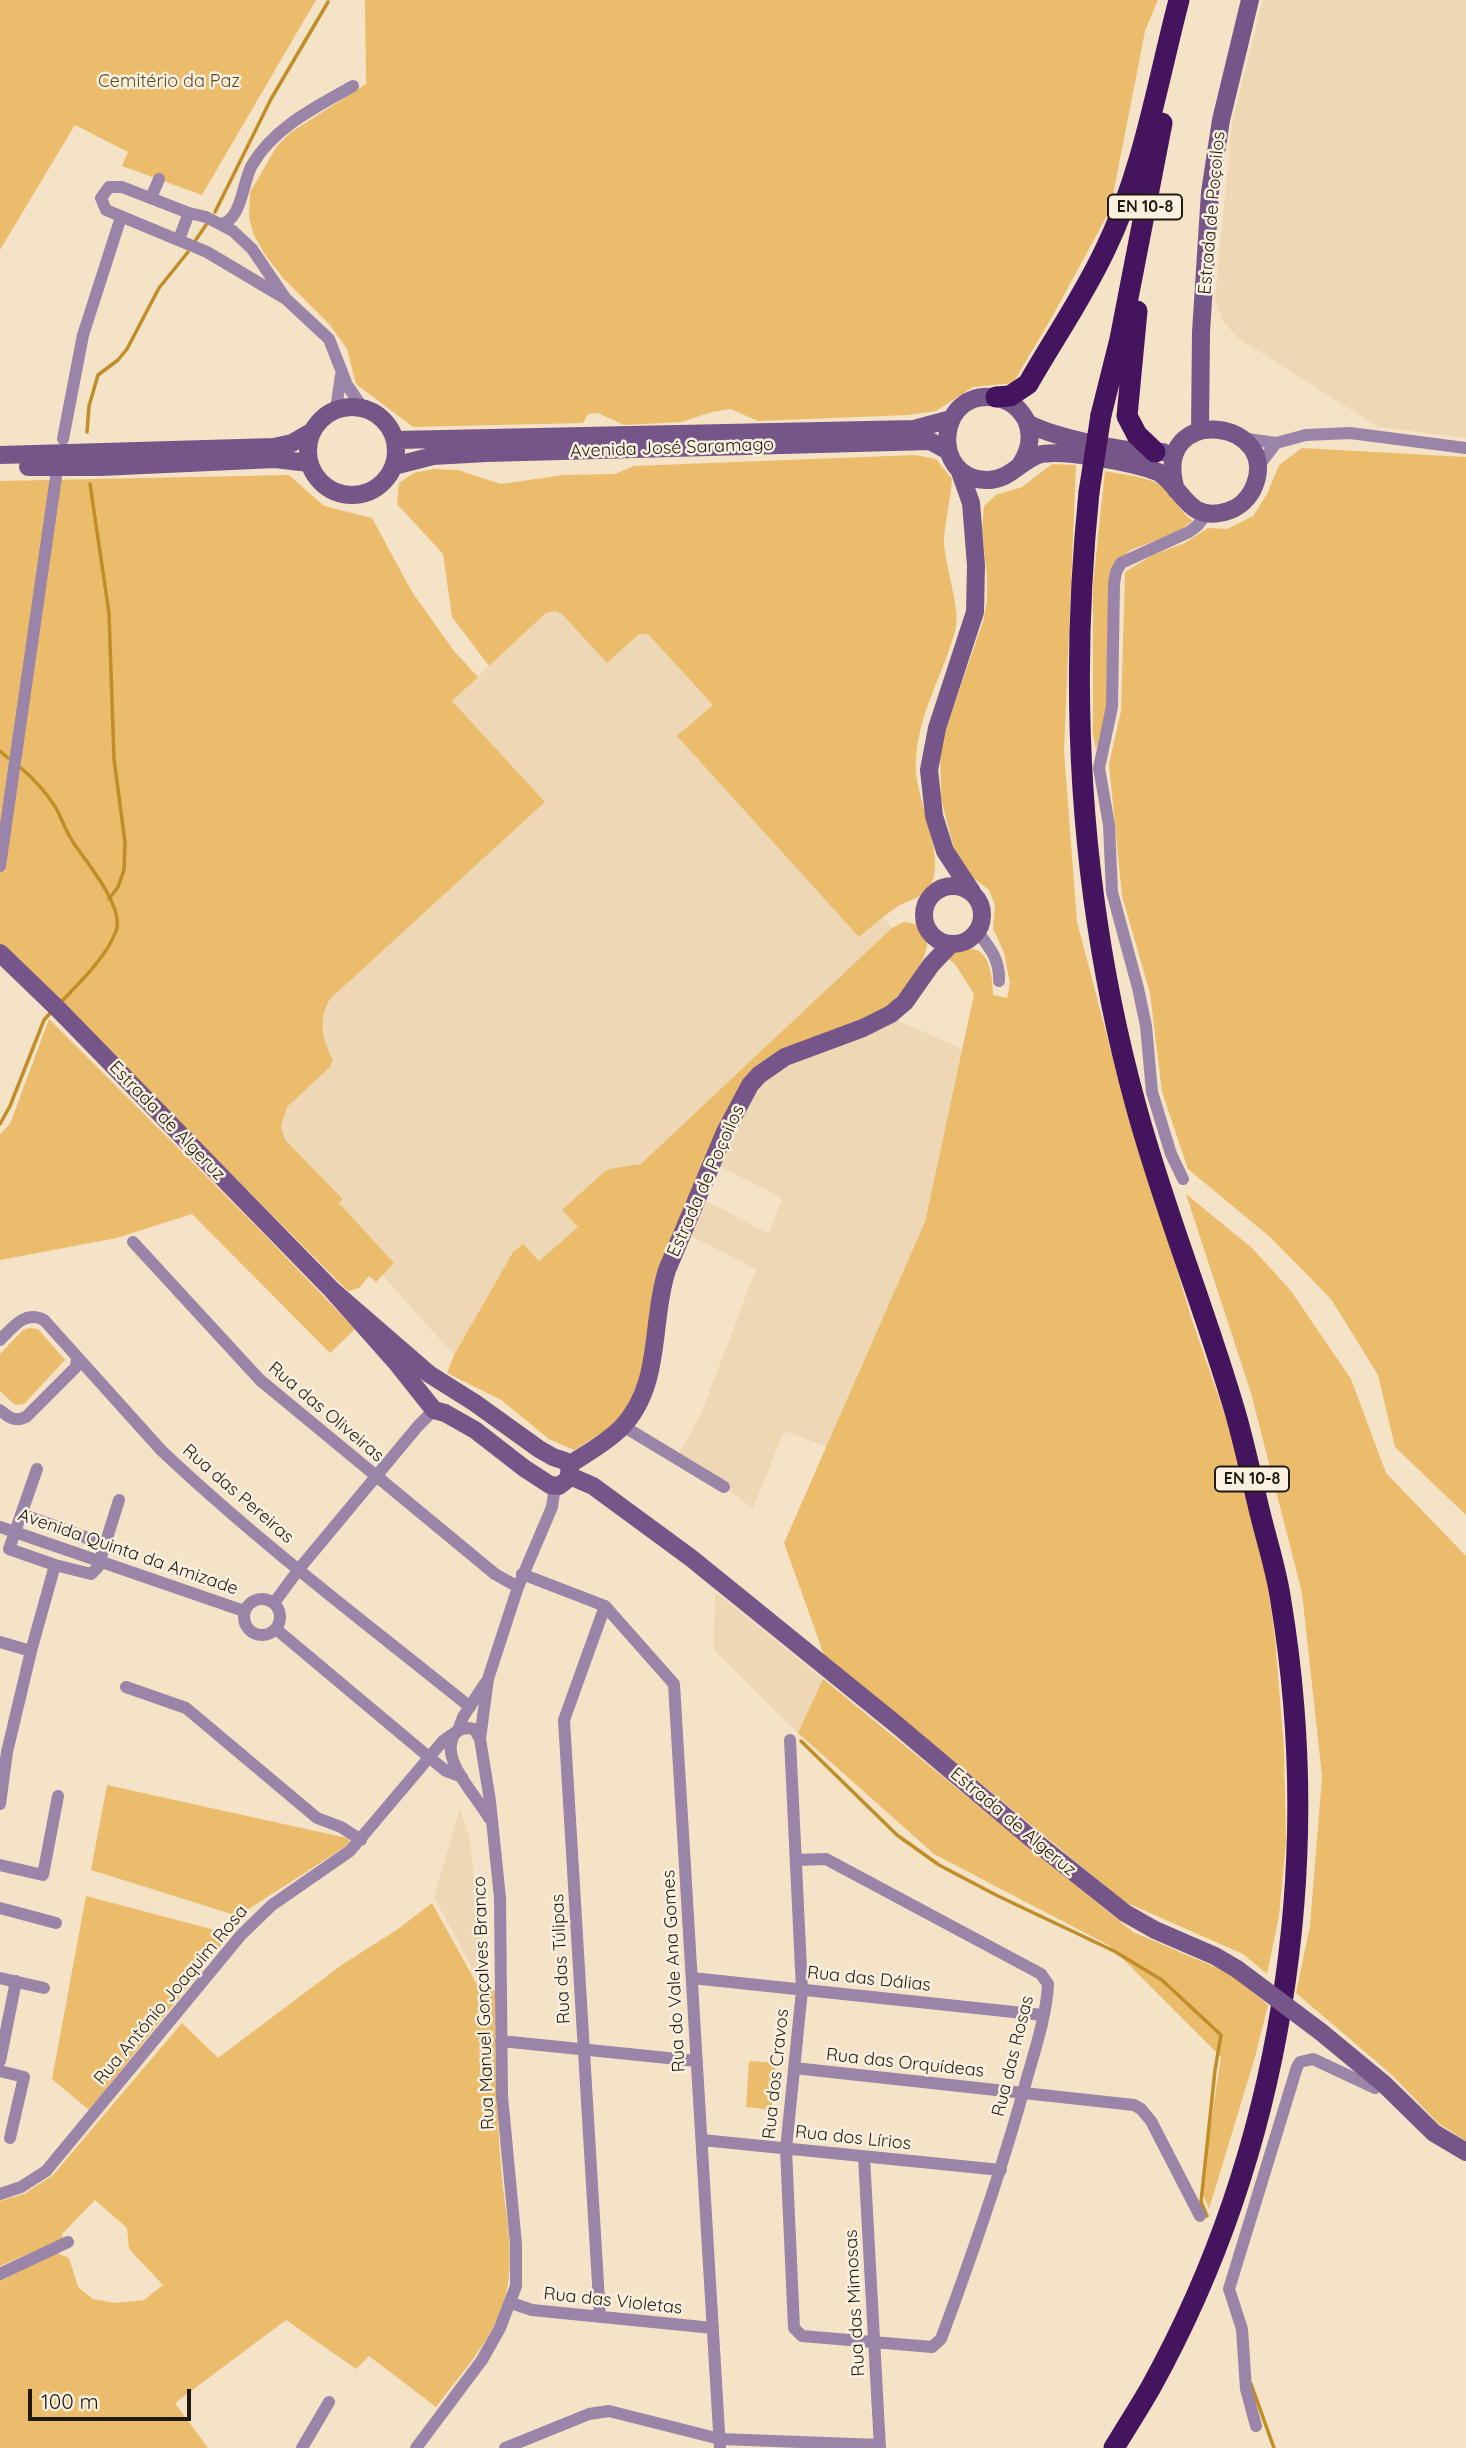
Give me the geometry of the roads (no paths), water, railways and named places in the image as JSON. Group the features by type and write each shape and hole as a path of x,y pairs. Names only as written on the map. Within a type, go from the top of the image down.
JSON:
{"highway":[{"name":"EN 10-8","path":"1114,2448 1151,2388 1185,2319 1234,2199 1268,2079 1288,1969 1299,1851 1296,1712 1281,1597 1236,1414 1136,1107 1117,1031 1101,949 1088,855 1081,752 1079,653 1089,492 1112,328 1179,0"},
{"name":"EN 10-8","path":"1155,124 1192,0"},
{"path":"996,397 1010,396 1028,384 1087,284 1105,251 1155,124"},
{"path":"1155,124 1127,406 1131,427 1155,452"}],"main road":[{"name":"Estrada de Poçoilos","path":"1199,431 1210,192 1221,120 1250,0"},
{"name":"Estrada de Poçoilos","path":"1199,387 1212,416 1255,457 1257,468"},
{"path":"948,451 947,434 951,419 967,402 981,397 996,397 1014,406 1027,423 1054,434 1141,452 1177,451"},
{"path":"0,455 274,447 292,443 311,432 321,418 336,409 349,406 362,407 383,419 395,440 394,466 376,489 351,496 337,493 324,486 309,463 307,453 311,432"},
{"name":"Avenida José Saramago","path":"395,440 914,429 951,419"},
{"path":"1020,465 1029,445 1027,423"},
{"path":"1176,489 1172,477 1172,463 1177,451 1190,435 1212,428 1233,434"},
{"name":"Avenida José Saramago","path":"394,466 433,456 487,453 930,441 948,451"},
{"name":"Estrada de Poçoilos","path":"559,1473 608,1440 623,1426 645,1391 651,1370 667,1270 725,1132 750,1085 766,1070 785,1058 863,1028 891,1014 905,1002 930,965 951,944 966,941 977,931 982,918 976,897 945,851 934,816 929,770 937,728 975,612 976,565 971,503 959,468 948,451"},
{"path":"971,503 994,480 1011,473 1041,454 1068,454 1151,469 1166,477 1194,509 1220,513 1243,503 1256,481 1257,468"},
{"path":"0,467 101,467 275,459 309,463"},
{"path":"959,468 972,477 994,480"},
{"name":"Estrada de Poçoilos","path":"930,965 934,937 927,930 923,911 930,896 942,887 945,851"},
{"path":"942,887 961,886 972,892"},
{"path":"934,937 951,944"},
{"name":"Estrada de Algeruz","path":"0,953 332,1290 436,1410 475,1430 524,1468 559,1473 593,1486 691,1558 1125,1913 1237,1969 1321,2032 1384,2084 1434,2133 1466,2152"},
{"name":"Estrada de Algeruz","path":"332,1290 429,1374 475,1403 559,1473"},
{"path":"436,1410 453,1407 455,1402 452,1390"}],"street":[{"path":"221,223 231,221 253,164 279,132 353,86"},
{"path":"151,198 159,179"},
{"path":"252,249 221,223 206,216 122,187 109,187 104,192 102,205 106,210 207,252 286,299 329,339 354,397 362,407"},
{"path":"238,207 242,229 252,249 286,299"},
{"path":"179,239 189,212"},
{"path":"63,439 83,335 121,217"},
{"path":"336,409 342,371"},
{"path":"1233,434 1276,443 1306,435 1350,433 1466,448"},
{"path":"1257,468 1276,443"},
{"path":"0,866 56,478"},
{"path":"1182,1179 1171,1154 1152,1092 1146,1026 1139,988 1112,892 1109,825 1099,768 1112,707 1116,572 1121,563 1128,559 1189,532 1207,513"},
{"path":"977,931 995,954 1000,969 999,981"},
{"name":"Rua das Oliveiras","path":"133,1242 260,1380 495,1574 517,1587"},
{"name":"Rua das Pereiras","path":"0,1340 19,1321 36,1316 44,1320 161,1450 299,1569 470,1707"},
{"path":"0,1410 11,1419 20,1420 26,1417 76,1367 77,1357"},
{"path":"274,1603 376,1476 436,1410"},
{"path":"623,1426 724,1487"},
{"path":"37,1469 9,1549 91,1574 96,1571 119,1500"},
{"name":"Rua Manuel Gonçalves Branco","path":"416,2448 482,2360 500,2328 516,2287 517,2266 502,2096 500,1898 481,1739 488,1679 517,1587 552,1507 559,1473"},
{"path":"21,1514 104,1544"},
{"name":"Avenida Quinta da Amizade","path":"0,1527 244,1611"},
{"path":"0,1804 4,1751 55,1565"},
{"name":"Rua do Vale Ana Gomes","path":"522,1574 605,1606 674,1684 720,2444"},
{"path":"260,1598 274,1603 280,1616 276,1629 263,1636 250,1632 245,1625 244,1611 253,1600 260,1598"},
{"name":"Rua das Túlipas","path":"600,2317 564,1720 605,1606"},
{"path":"276,1629 446,1771 469,1781 480,1776 483,1765"},
{"path":"0,1642 31,1651"},
{"name":"Rua Manuel Gonçalves Branco","path":"488,1679 452,1739 451,1754 453,1764 491,1821"},
{"path":"126,1687 186,1708 317,1818 341,1827 361,1840"},
{"path":"457,1732 468,1727 474,1729 481,1739"},
{"name":"Rua António Joaquim Rosa","path":"0,2194 21,2187 46,2171 224,1954 256,1919 343,1857 361,1840 443,1741 457,1732"},
{"name":"Rua dos Cravos","path":"790,1740 802,1990 786,2149 794,2328 803,2336 874,2344"},
{"path":"0,1865 43,1875 58,1796"},
{"name":"Rua das Rosas","path":"797,1860 826,1860 1041,1974 1048,1984 1023,2094 1001,2170 941,2339 932,2347 926,2348 874,2344"},
{"path":"0,1908 56,1923"},
{"path":"0,1978 44,1988"},
{"name":"Rua das Dálias","path":"692,1978 1042,2015"},
{"path":"0,2061 16,1981"},
{"path":"501,2041 697,2061"},
{"path":"1256,2426 1246,2389 1242,2329 1229,2289 1297,2067 1306,2059 1313,2059 1375,2088 1384,2084"},
{"name":"Rua das Orquídeas","path":"794,2068 1125,2104 1141,2109 1155,2128 1200,2216"},
{"path":"0,2071 24,2077 10,2138"},
{"name":"Rua dos Lírios","path":"702,2140 1001,2170"},
{"name":"Rua das Mimosas","path":"864,2157 880,2446"},
{"path":"0,2274 68,2242"},
{"name":"Rua das Violetas","path":"511,2304 532,2310 713,2328"},
{"path":"302,2448 329,2402"},
{"path":"505,2448 589,2413 599,2412 620,2413 720,2444 880,2446"}],"waterway":[{"path":"215,212 271,99 328,2"},
{"path":"195,241 206,225"},
{"path":"87,432 89,406 98,375 118,360 127,349 159,288 188,252"},
{"path":"90,484 109,613 114,759 125,842 124,870 118,887 109,899"},
{"path":"0,751 8,758"},
{"path":"21,768 40,786 56,808 71,838 110,898 117,921 116,931 106,951 60,1003"},
{"path":"0,1124 10,1106 44,1020 52,1011"},
{"path":"801,1741 897,1835 939,1865 1114,1951 1162,1980 1221,2035 1201,2202 1207,2216"},
{"path":"1251,2384 1274,2448"}],"park label":[{"name":"Cemitério da Paz","path":"169,82"}]}
